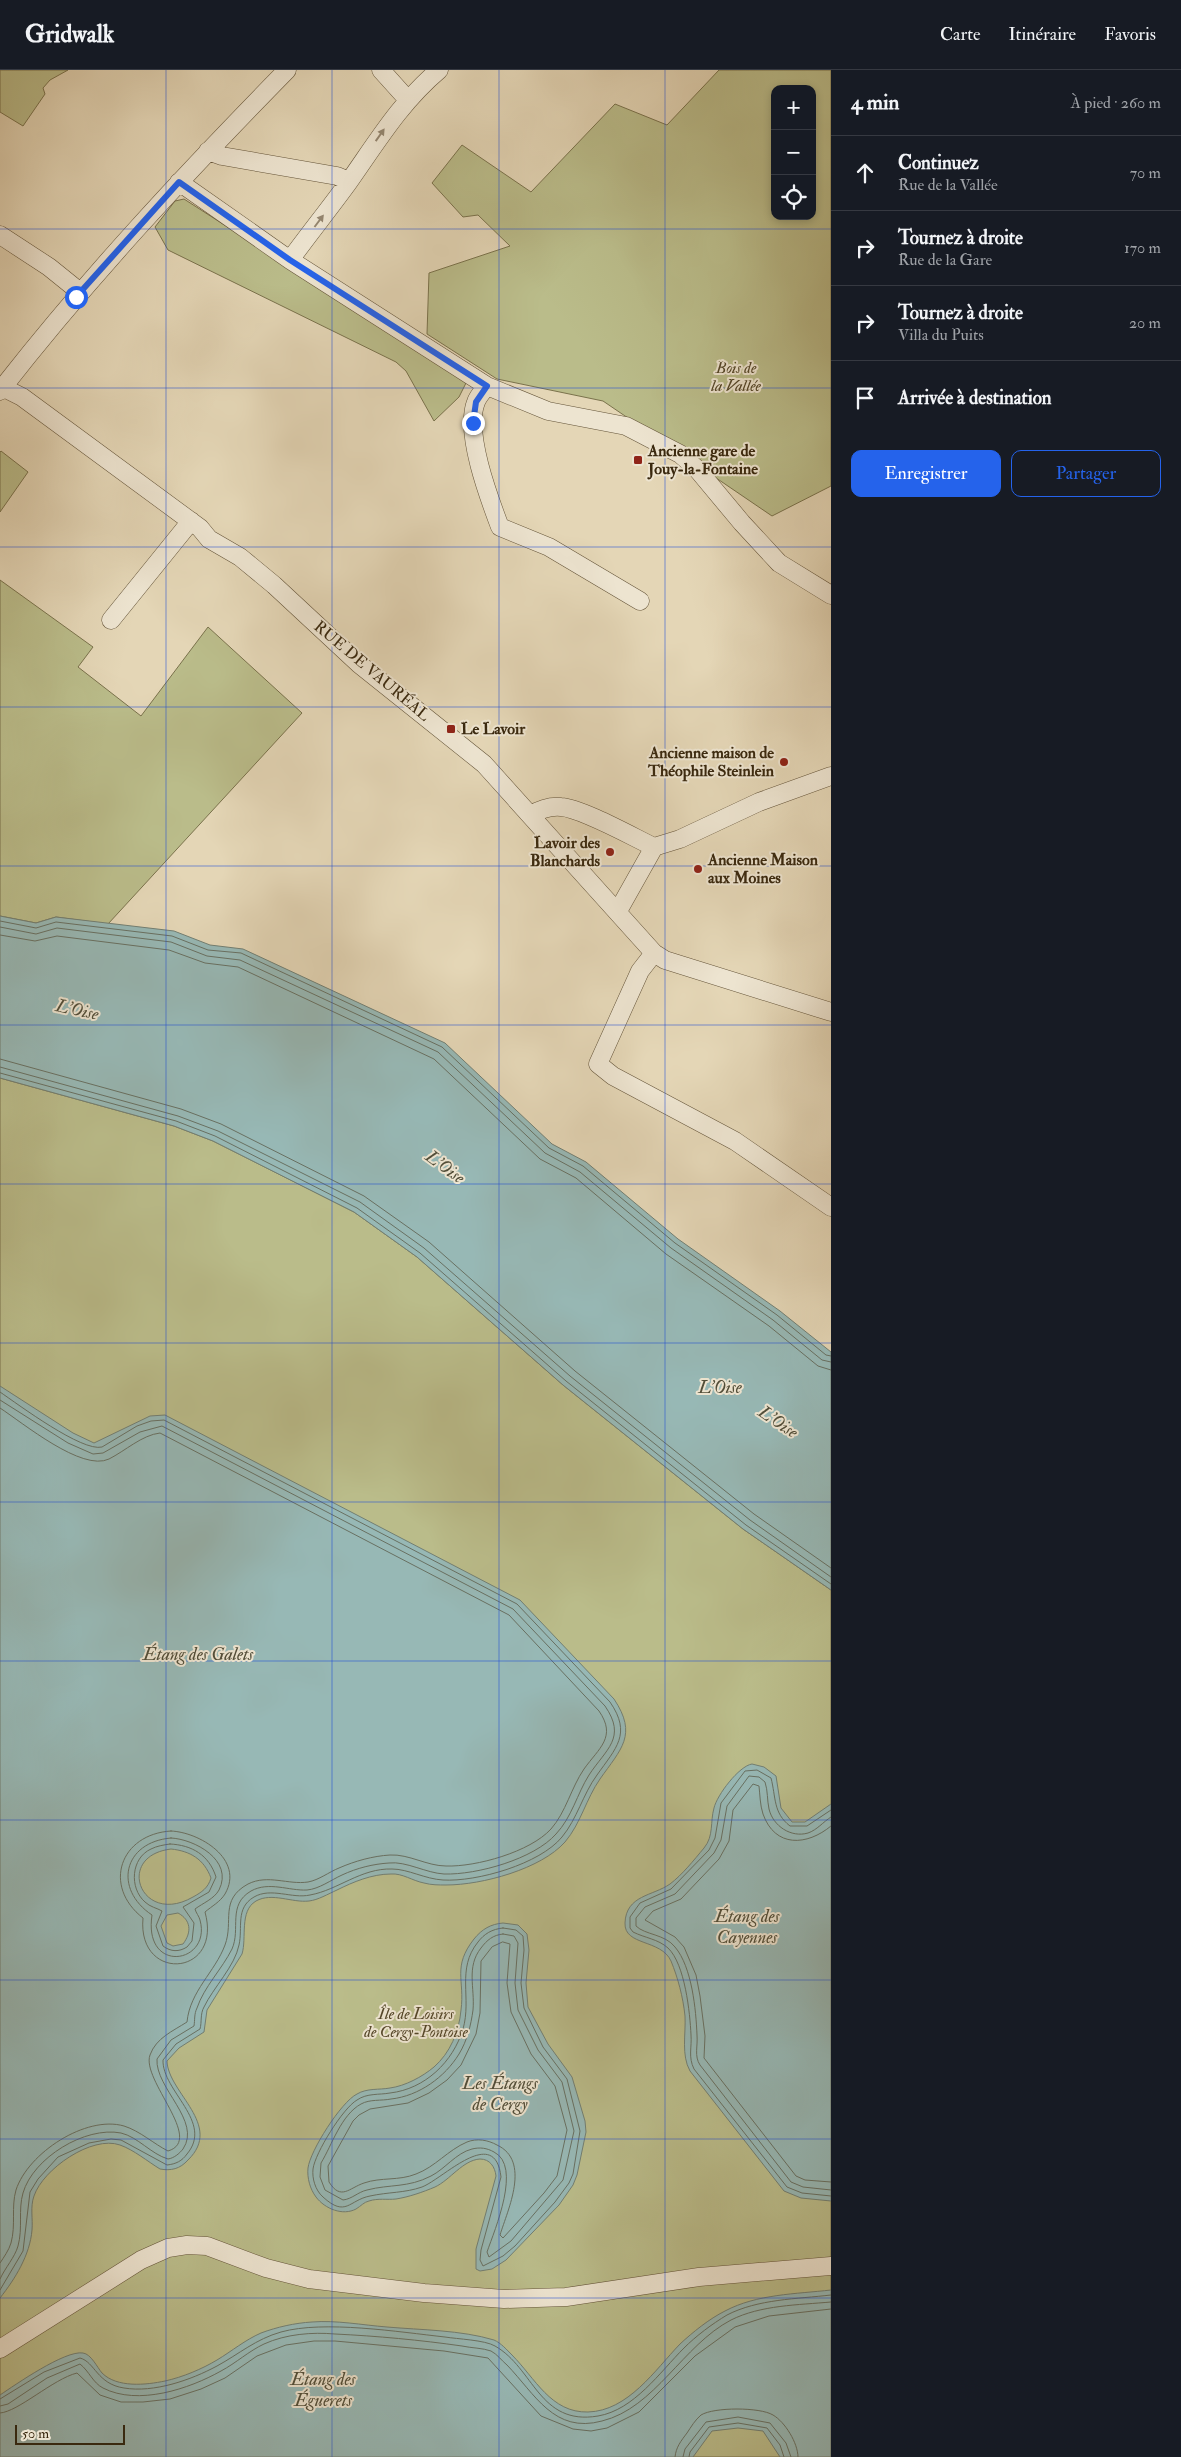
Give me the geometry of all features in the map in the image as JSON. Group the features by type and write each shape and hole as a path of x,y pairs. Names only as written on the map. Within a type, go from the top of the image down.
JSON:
{"street":[{"path":"1,388 80,292 179,182 287,70"},
{"path":"381,70 408,100"},
{"path":"290,260 349,181 381,132 408,100 439,70"},
{"path":"208,151 222,156 337,176 349,181"},
{"path":"179,182 290,260 487,386 548,411 626,426 680,454 697,469 742,523 779,563 831,595"},
{"path":"0,235 49,267 80,292"},
{"path":"487,386 476,402 473,416 474,433 484,488 500,527 549,547 640,601"},
{"name":"RUE DE VAURÉAL","path":"1,388 22,397 191,521 209,539 240,557 274,584 359,664 484,764 654,953 665,960 831,1012"},
{"path":"111,620 191,521"},
{"path":"531,815 540,810 561,807 581,813 654,847 680,839 759,802 831,776"},
{"path":"618,911 654,847"},
{"path":"654,953 640,971 598,1064 613,1076 735,1141 831,1207"},
{"path":"0,2349 141,2260 168,2248 187,2245 207,2246 266,2268 309,2279 414,2292 504,2299 566,2297 699,2277 831,2266"}],"green space":[{"path":"0,70 68,70 50,80 43,88 45,94 23,126 0,112"},
{"name":"Bois de la Vallée","path":"719,70 831,70 831,486 772,516 603,401 497,379 427,334 429,273 510,246 478,215 463,217 432,183 462,145 531,192 615,104 667,125"},
{"path":"184,199 467,381 459,397 434,421 406,371 396,362 168,250 155,227 175,201"},
{"path":"0,452 28,472 0,512"},
{"path":"0,580 93,647 78,667 141,716 208,627 302,713 108,924 56,917 36,923 0,916"},
{"name":"Île de Loisirs de Cergy-Pontoise","path":"0,1078 174,1126 213,1141 354,1212 417,1257 563,1385 743,1529 831,1590 831,2457 0,2457"}],"water":[{"name":"L’Oise","path":"0,916 36,923 56,917 174,931 210,945 243,949 445,1043 552,1144 586,1162 678,1239 780,1311 831,1352 831,1590 743,1529 563,1385 417,1257 354,1212 213,1141 174,1126 0,1078"},
{"name":"Étang des Galets","path":"0,1386 73,1433 94,1443 150,1416 165,1415 520,1600 614,1699 625,1722 626,1732 620,1750 595,1787 571,1835 554,1852 526,1867 493,1879 446,1885 427,1884 395,1874 384,1874 356,1881 323,1897 312,1900 302,1901 269,1897 262,1898 251,1905 245,1918 242,1954 207,2010 204,2032 179,2048 167,2061 170,2073 197,2122 200,2134 197,2147 185,2163 168,2170 160,2169 125,2147 109,2143 83,2150 58,2165 47,2175 34,2196 31,2239 25,2257 16,2275 0,2298","holes":["171,1849 195,1857 208,1871 211,1878 199,1893 175,1904 160,1903 148,1897 141,1887 139,1875 143,1864 153,1854","178,1913 186,1919 189,1931 183,1944 173,1946 167,1943 161,1926 167,1915"]},
{"name":"Étang des Cayennes","path":"752,1764 764,1767 776,1776 781,1808 792,1822 805,1822 831,1804 831,2201 801,2198 784,2191 690,2071 685,2051 683,2002 671,1961 659,1949 630,1936 626,1930 625,1923 630,1907 635,1902 670,1884 704,1848 711,1834 714,1808 719,1796 735,1775"},
{"name":"Les Étangs de Cergy","path":"503,1923 518,1925 527,1934 529,1950 526,1983 528,2007 548,2044 572,2077 585,2121 586,2132 577,2175 573,2185 559,2205 506,2260 492,2269 480,2271 476,2269 476,2249 496,2176 493,2167 487,2160 474,2160 462,2166 441,2184 426,2191 396,2199 372,2200 346,2212 329,2208 316,2197 309,2183 308,2168 320,2139 335,2116 350,2099 365,2091 396,2087 413,2080 434,2067 445,2055 453,2042 460,2018 462,1999 461,1966 463,1958 467,1949 480,1932 491,1926"},
{"name":"Étang des Éguerets","path":"831,2290 831,2457 780,2457 763,2431 738,2428 712,2431 693,2457 0,2457 0,2395 40,2369 75,2354 83,2353 89,2356 102,2373 115,2381 149,2384 179,2377 205,2367 261,2333 293,2324 330,2322 455,2332 497,2341 512,2355 545,2393 564,2407 575,2411 588,2412 616,2405 628,2397 650,2377 685,2339 725,2311 737,2305 763,2298"}],"place":[{"name":"Ancienne gare de Jouy-la-Fontaine","path":"638,460"},
{"name":"Le Lavoir","path":"451,729"},
{"name":"Ancienne maison de Théophile Steinlein","path":"784,762"},
{"name":"Lavoir des Blanchards","path":"610,852"},
{"name":"Ancienne Maison aux Moines","path":"698,869"}],"route":[{"path":"76,297 179,182 290,260 487,386 476,402 473,423"}],"water label":[{"name":"L'Oise","path":"77,1010"},
{"name":"L'Oise","path":"445,1167"},
{"name":"L'Oise","path":"778,1422"}]}
